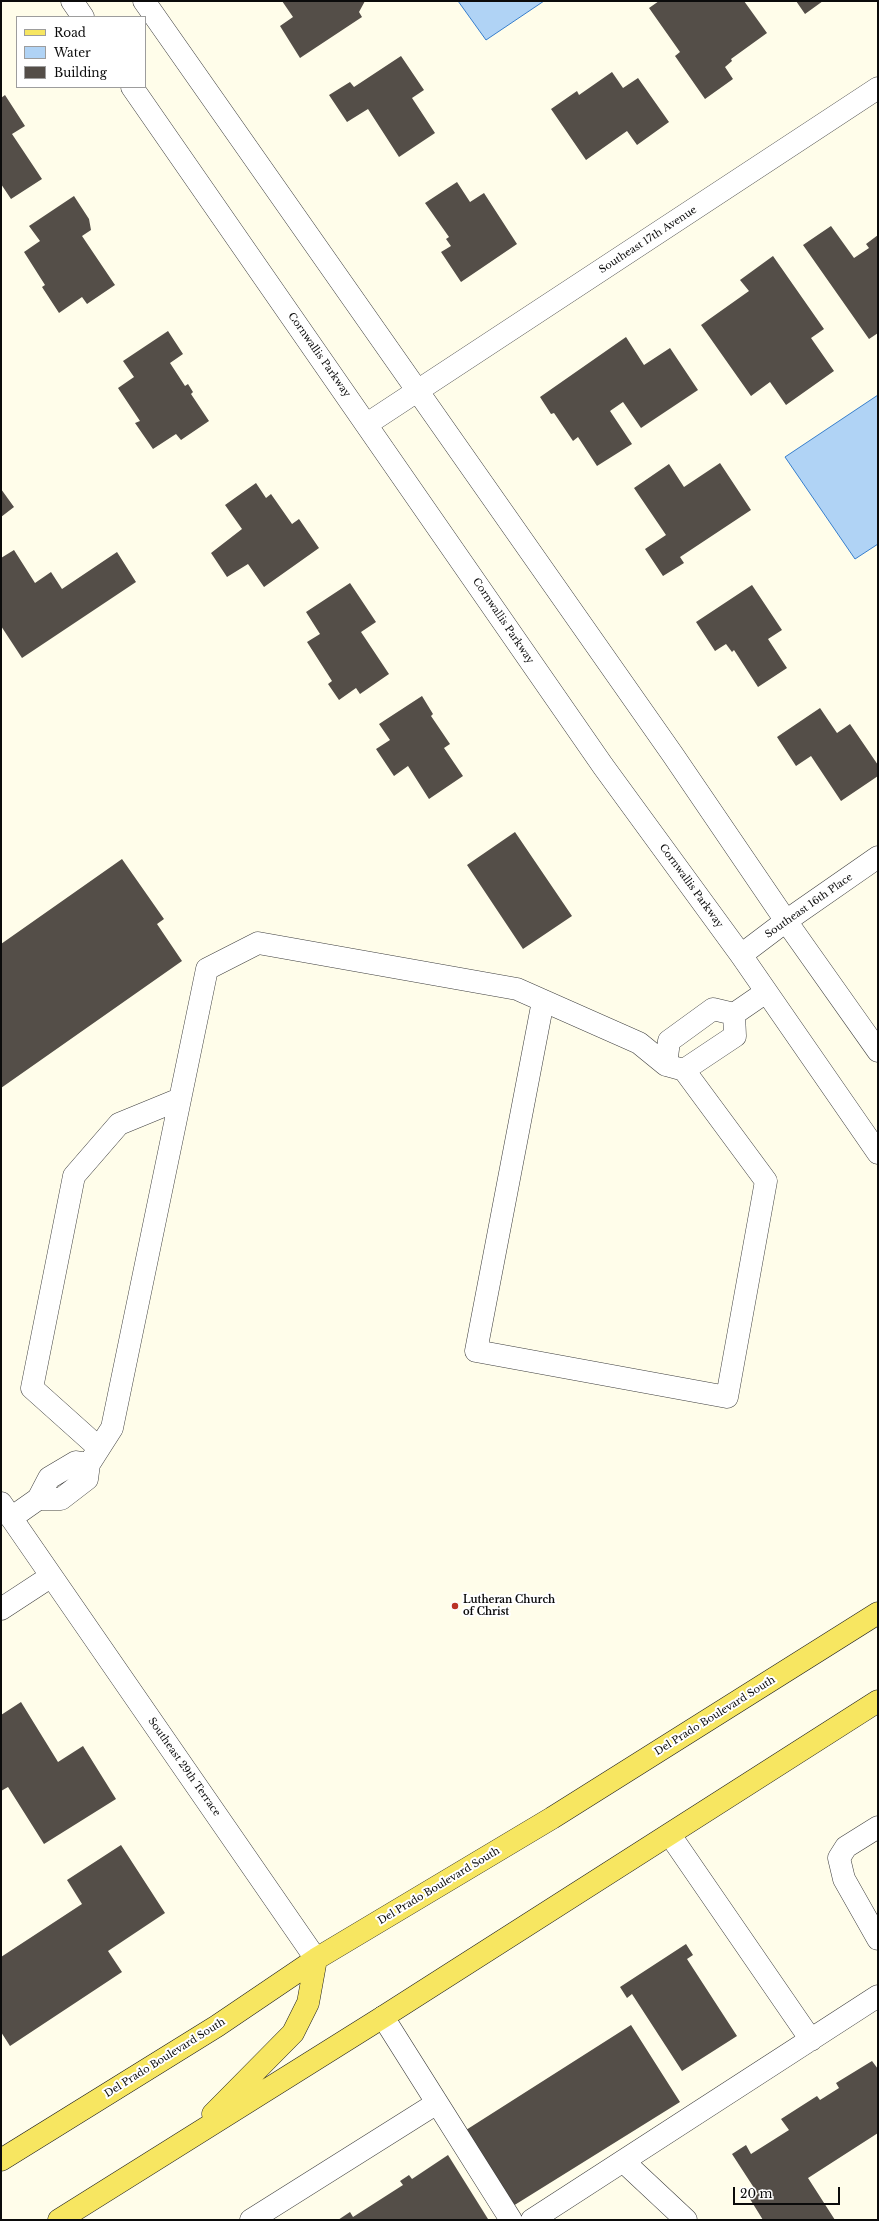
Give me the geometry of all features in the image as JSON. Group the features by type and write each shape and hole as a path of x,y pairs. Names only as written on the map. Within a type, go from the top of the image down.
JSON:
{"main road":[{"name":"Del Prado Boulevard South","path":"1,2160 217,2026 316,1959 552,1818 878,1613"},
{"path":"59,2220 187,2141 878,1702"},
{"path":"187,2141 293,2033 308,2003 316,1959"}],"street":[{"path":"72,1 82,16"},
{"path":"144,1 673,755 786,921 878,1051"},
{"name":"Cornwallis Parkway","path":"133,88 603,766 741,955 878,1153"},
{"name":"Southeast 17th Avenue","path":"367,424 878,88"},
{"name":"Southeast 16th Place","path":"741,955 786,921 878,857"},
{"path":"6,1510 38,1499 61,1499 87,1479 94,1456 112,1428 207,969 258,943 517,989 639,1042 675,1067 766,1182 726,1397 476,1351 543,1001"},
{"path":"675,1067 669,1041 713,1009 734,1014 766,992"},
{"path":"675,1067 735,1036 734,1014"},
{"path":"94,1456 32,1388 74,1176 119,1124 180,1099"},
{"name":"Southeast 29th Terrace","path":"6,1510 50,1577 94,1637 316,1959"},
{"path":"1,1609 50,1577"},
{"path":"878,1827 846,1847 839,1858 844,1878 878,1939"},
{"path":"670,1835 811,2040"},
{"path":"532,2220 878,1996"},
{"path":"383,2017 511,2220"},
{"path":"251,2220 437,2103"},
{"path":"623,2161 686,2220"}],"water":[{"path":"458,1 544,1 486,40"},
{"path":"878,395 878,544 855,559 785,457"}],"building":[{"path":"282,1 365,1 359,12 362,17 300,58 280,26 293,17"},
{"path":"659,1 744,1 767,33 731,59 732,61 725,67 733,79 705,99 675,56 680,52 649,8"},
{"path":"796,1 823,1 805,14"},
{"path":"401,56 424,90 412,98 435,133 399,157 368,109 347,122 329,95 350,82 354,87"},
{"path":"612,72 623,88 638,78 669,122 637,145 627,131 586,160 551,109 577,91 579,95"},
{"path":"5,95 25,126 12,134 42,179 11,199 1,184 1,98"},
{"path":"457,182 470,202 484,193 517,244 461,282 441,252 451,246 446,239 449,237 425,203"},
{"path":"74,196 89,219 91,230 82,236 115,285 87,304 82,297 59,313 42,287 45,285 24,252 40,241 29,226"},
{"path":"831,226 854,258 869,248 866,244 878,235 878,333 869,339 803,245"},
{"path":"773,256 824,329 811,338 834,371 786,405 770,382 751,396 701,325 749,291 740,280"},
{"path":"168,331 183,354 170,363 185,386 188,384 193,392 191,394 209,421 181,440 176,434 153,449 135,423 140,421 118,388 134,377 123,361"},
{"path":"626,337 644,365 670,348 698,390 641,428 623,402 610,411 632,444 597,466 578,437 573,441 554,413 551,414 540,397"},
{"path":"720,463 751,510 680,557 684,563 663,576 645,549 666,535 634,488 669,464 684,487"},
{"path":"256,483 266,498 271,494 292,524 299,519 319,548 264,587 248,564 227,577 211,553 242,529 225,505"},
{"path":"1,489 14,507 1,517"},
{"path":"14,550 35,583 51,572 62,589 117,552 136,582 22,658 1,626 1,558"},
{"path":"350,583 376,622 361,632 389,674 360,694 356,688 339,700 328,684 332,681 307,642 320,634 306,612"},
{"path":"752,585 782,630 768,639 787,668 758,687 734,650 732,652 726,644 715,651 696,622"},
{"path":"422,696 433,714 431,716 450,744 444,748 463,776 429,799 408,766 394,776 376,749 390,740 379,724"},
{"path":"820,708 837,733 850,724 878,765 878,776 841,801 811,756 796,766 777,737"},
{"path":"515,832 572,916 523,949 467,865"},
{"path":"122,859 164,919 157,924 182,961 1,1088 1,944"},
{"path":"21,1702 58,1762 83,1746 116,1799 44,1844 8,1787 1,1791 1,1715"},
{"path":"121,1845 165,1913 108,1951 122,1972 10,2046 1,2032 1,1957 82,1904 67,1880"},
{"path":"686,1944 693,1955 687,1959 737,2036 682,2071 632,1994 627,1998 620,1987"},
{"path":"631,2025 680,2102 513,2206 466,2130"},
{"path":"872,2061 878,2069 878,2133 808,2178 835,2220 763,2220 750,2199 758,2194 732,2154 746,2145 751,2154 789,2130 781,2119 817,2096 820,2100 839,2088 836,2083"},
{"path":"448,2155 488,2219 487,2220 338,2220 350,2212 353,2217 403,2185 400,2181 409,2175 412,2179"}],"place":[{"name":"Lutheran Church of Christ","path":"455,1606"}]}
